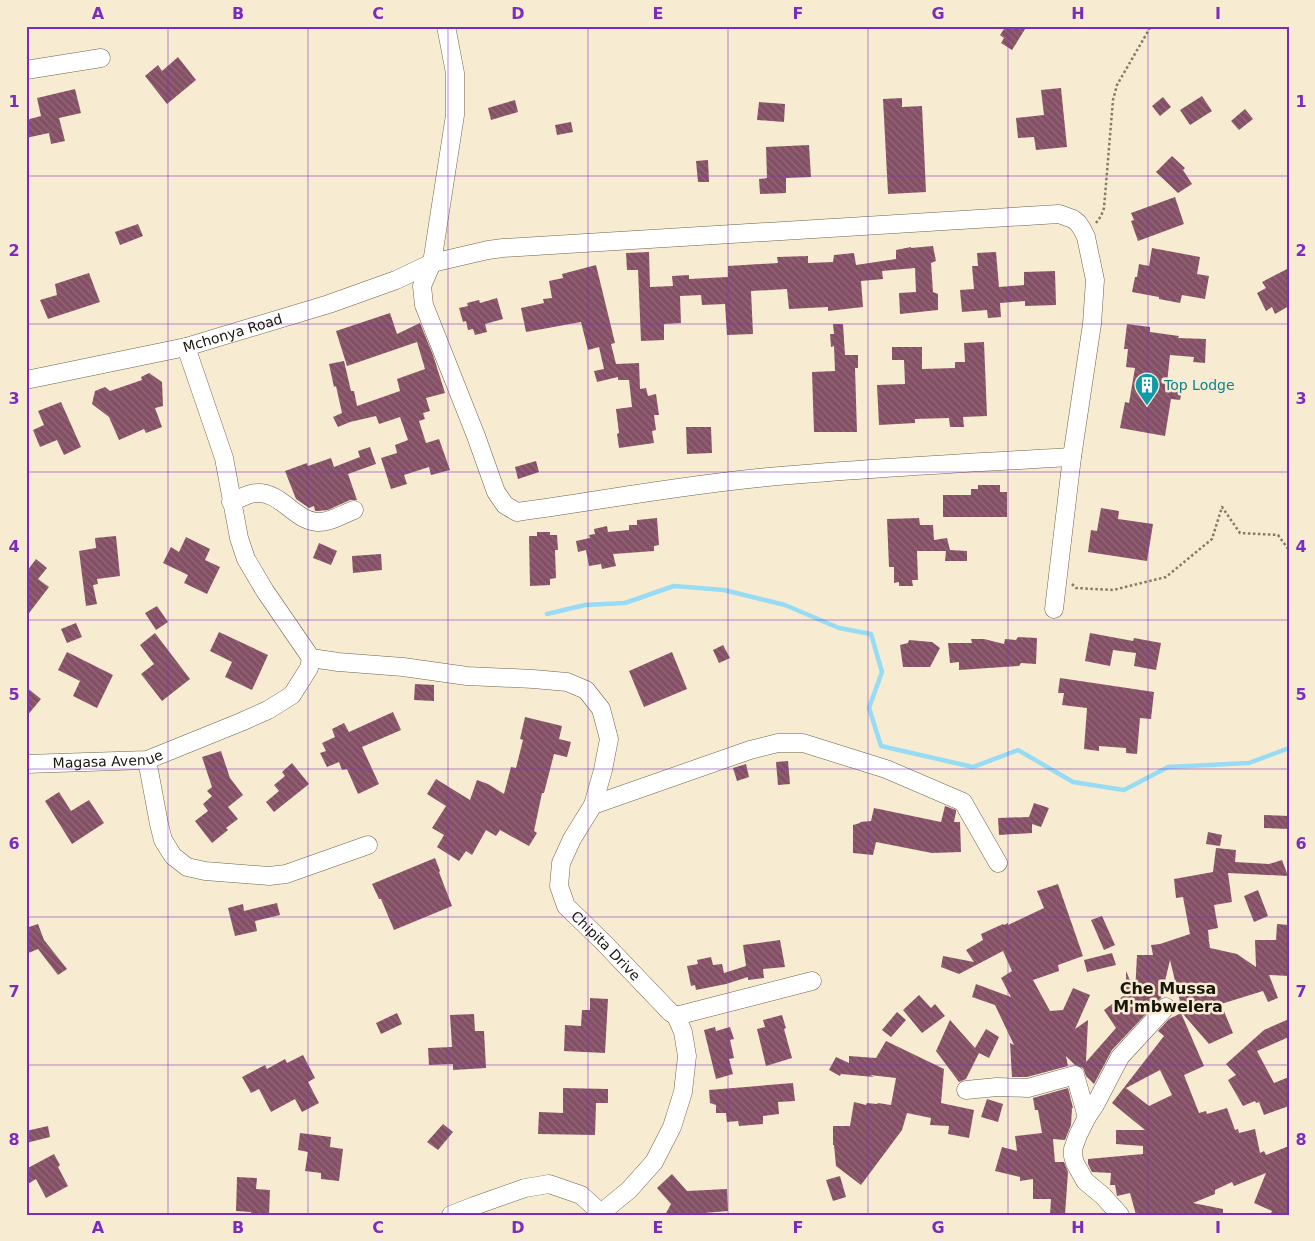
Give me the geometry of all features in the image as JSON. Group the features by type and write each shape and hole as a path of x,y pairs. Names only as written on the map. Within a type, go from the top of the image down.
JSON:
{"street":[{"path":"446,26 455,73 455,115 432,263 422,286 422,294 424,305 496,492 504,505 517,512 757,478 1072,457"},
{"path":"26,70 101,58"},
{"name":"Mchonya Road","path":"26,380 186,347 329,304 396,280 432,263 488,250 1059,214 1073,218 1082,229"},
{"path":"1054,609 1072,457 1092,324 1096,280 1082,229"},
{"path":"186,347 224,458 231,502 246,559 265,591 311,658"},
{"path":"231,502 258,493 268,495 300,515 318,522 354,510"},
{"name":"Magasa Avenue","path":"26,764 147,760 268,710 292,695 309,668 311,658"},
{"name":"Chipita Drive","path":"311,658 403,667 467,676 567,682 586,690 601,709 609,739 604,770 593,805 572,839 562,863 559,886 566,906 676,1016 683,1032 687,1056 683,1092 672,1127 654,1162 629,1190 601,1214"},
{"path":"593,805 750,750 778,744 803,743 886,769 963,802 998,863"},
{"path":"147,760 163,840 173,856 187,867 205,871 260,876 286,874 368,845"},
{"path":"676,1016 812,982"},
{"path":"1120,1215 1103,1196 1085,1181 1075,1163 1073,1149 1078,1134 1120,1056 1166,1007"},
{"path":"966,1090 997,1087 1028,1088 1075,1075 1087,1117"},
{"path":"451,1215 525,1188 549,1184 581,1195 601,1214"}],"path":[{"path":"1082,229 1096,223 1104,208 1113,100 1117,85 1151,26"},
{"path":"1059,568 1076,588 1114,590 1166,577 1212,539 1222,507 1240,533 1278,535 1289,550"}],"building":[{"path":"1006,26 1027,26 1012,50 1001,43 1004,38 1000,35"},
{"path":"178,57 196,80 167,104 145,76 158,65 162,71"},
{"path":"1061,88 1067,147 1036,150 1034,137 1018,138 1016,118 1044,115 1041,90"},
{"path":"75,89 81,113 59,118 65,141 51,144 49,133 26,138 26,120 41,116 37,98"},
{"path":"1202,96 1212,111 1190,125 1180,110"},
{"path":"1163,97 1171,107 1160,116 1152,106"},
{"path":"902,98 902,107 922,106 926,192 888,194 883,99"},
{"path":"515,100 518,112 491,120 488,108"},
{"path":"759,102 785,104 784,122 757,120"},
{"path":"1245,109 1253,119 1239,130 1231,121"},
{"path":"571,122 573,132 557,135 555,125"},
{"path":"809,145 811,177 786,178 786,193 760,194 759,179 767,178 766,147"},
{"path":"1172,156 1185,168 1183,170 1192,184 1178,193 1156,172"},
{"path":"708,160 709,182 698,182 696,161"},
{"path":"1175,197 1184,224 1138,241 1131,221 1134,220 1131,213"},
{"path":"138,224 143,236 120,245 115,232"},
{"path":"933,246 936,261 931,263 933,292 938,294 938,310 900,314 899,293 916,292 915,268 882,271 883,279 861,281 863,307 828,311 828,307 789,309 787,289 751,291 753,334 727,335 725,304 702,305 701,295 680,296 681,323 664,324 664,340 641,341 638,270 627,270 626,253 649,252 650,287 673,286 672,276 689,275 689,279 728,277 728,266 778,263 777,257 808,256 808,263 833,262 834,255 854,253 856,265 896,259 896,250"},
{"path":"1152,248 1200,257 1197,274 1209,276 1205,299 1182,295 1180,303 1132,292 1139,264 1149,266"},
{"path":"996,252 999,287 1024,285 1024,272 1055,271 1056,305 1025,306 1025,301 1000,303 1001,317 988,318 987,310 962,312 960,290 974,289 972,266 978,266 977,253"},
{"path":"596,265 615,343 611,344 616,364 639,363 640,389 646,388 648,396 656,394 659,415 654,415 656,430 652,431 654,443 619,448 616,409 632,407 629,380 618,380 618,377 597,382 594,371 604,369 599,347 588,350 581,322 526,332 521,308 544,303 543,299 552,298 549,281 563,278 562,274"},
{"path":"1289,268 1289,306 1275,314 1272,307 1266,311 1257,293 1266,288 1262,282"},
{"path":"89,273 100,302 48,319 40,300 57,295 55,284"},
{"path":"497,298 503,319 485,324 487,332 475,335 473,329 468,330 466,321 463,322 459,308 468,306 467,303 479,300 480,303"},
{"path":"390,313 397,334 420,323 433,355 445,393 426,398 430,411 423,413 425,419 419,421 426,443 439,439 450,470 431,475 429,467 404,475 407,484 391,489 381,458 397,453 395,445 408,440 400,417 379,424 376,416 338,427 333,417 342,413 329,364 344,361 351,391 354,391 357,406 400,391 397,379 425,369 417,342 347,366 336,331"},
{"path":"833,324 843,324 845,355 858,355 858,368 855,368 857,432 814,432 812,372 835,371 834,346 831,347 830,334 834,334"},
{"path":"1127,324 1150,327 1150,332 1179,336 1178,338 1206,339 1205,363 1193,362 1194,357 1170,355 1167,383 1183,386 1180,400 1171,399 1165,436 1120,428 1125,402 1129,403 1135,368 1126,367 1128,349 1124,349"},
{"path":"984,342 987,416 963,417 964,427 950,427 949,418 915,419 915,423 879,425 877,385 905,384 904,360 892,360 892,347 922,347 922,369 955,368 955,362 965,362 964,343"},
{"path":"149,373 162,382 163,406 155,408 162,427 146,433 144,429 119,440 109,417 92,404 95,391 105,387 110,391 142,380 141,377"},
{"path":"61,402 81,447 64,455 57,440 40,447 33,430 44,425 38,411"},
{"path":"686,427 711,427 712,453 687,454"},
{"path":"370,447 376,464 348,474 357,500 350,500 328,510 315,511 314,506 309,508 296,499 285,471 307,463 308,466 331,458 334,467 360,457 358,451"},
{"path":"536,461 539,472 518,479 515,467"},
{"path":"978,485 1000,485 1000,492 1007,492 1007,517 943,517 943,495 971,495 971,489 978,489"},
{"path":"1101,508 1119,511 1118,519 1153,524 1147,561 1088,552 1091,530 1097,531"},
{"path":"657,518 659,545 654,546 654,551 613,554 616,566 602,569 601,564 589,566 586,550 578,552 576,541 590,538 589,535 595,534 594,529 607,526 608,532 629,530 629,525 637,525 637,520"},
{"path":"919,518 920,525 933,525 934,540 947,538 950,550 967,551 967,561 945,561 946,551 917,551 918,580 912,580 913,586 899,586 899,582 894,583 894,567 889,567 887,519"},
{"path":"537,532 550,532 550,535 557,535 558,550 555,550 556,578 550,579 550,585 530,586 529,536 537,536"},
{"path":"116,536 120,576 97,579 98,584 93,585 97,604 86,606 79,551 96,548 95,538"},
{"path":"186,537 210,549 205,560 220,567 207,594 184,583 188,575 163,563 171,547 179,552"},
{"path":"319,543 337,551 331,565 313,558"},
{"path":"381,554 382,570 353,573 352,556"},
{"path":"36,559 47,568 38,579 49,587 26,617 26,570"},
{"path":"157,606 168,622 156,630 145,613"},
{"path":"76,623 82,637 67,643 61,629"},
{"path":"219,632 268,655 252,690 225,677 232,662 210,651"},
{"path":"155,633 190,679 162,701 141,674 154,664 140,645"},
{"path":"1090,633 1133,641 1134,638 1161,643 1156,670 1134,666 1136,653 1113,650 1110,666 1085,661"},
{"path":"1018,637 1037,638 1036,664 1021,663 1019,666 959,670 959,662 950,663 948,643 972,643 971,639 984,639 1004,644 1005,639 1016,640"},
{"path":"909,640 932,642 940,648 930,667 903,667 900,645 908,643"},
{"path":"723,645 730,658 719,663 713,650"},
{"path":"67,652 113,675 97,708 73,696 80,681 58,670"},
{"path":"672,652 687,689 644,707 629,671"},
{"path":"1060,678 1154,692 1151,719 1140,718 1137,754 1126,753 1126,748 1099,746 1099,751 1084,749 1087,708 1062,705 1064,693 1058,693"},
{"path":"415,684 434,685 434,701 414,700"},
{"path":"26,687 41,699 26,717"},
{"path":"393,712 401,730 362,747 379,784 358,794 347,769 342,770 339,762 327,767 320,753 326,751 322,743 335,737 332,729 344,723 349,732"},
{"path":"525,717 562,726 559,739 571,742 567,757 554,754 544,793 542,793 534,831 537,833 529,846 500,830 496,836 486,830 472,855 466,851 459,861 437,847 444,835 432,828 446,806 427,794 436,779 470,800 477,780 488,784 504,794 511,767 516,768 523,740 520,739"},
{"path":"221,751 230,778 243,795 228,807 238,819 226,828 228,830 212,843 195,821 208,811 203,804 212,796 207,791 212,787 202,757"},
{"path":"788,761 790,784 778,785 776,762"},
{"path":"292,763 309,784 274,812 266,802 279,791 274,785 285,776 282,772"},
{"path":"746,764 749,777 737,781 733,768"},
{"path":"59,792 71,811 89,800 104,823 72,844 45,801"},
{"path":"1034,803 1049,808 1041,827 1032,824 1032,833 999,835 998,818 1029,817"},
{"path":"945,806 956,810 954,822 960,822 961,852 932,853 876,842 873,855 853,853 853,825 871,821 874,808 941,822"},
{"path":"1264,815 1289,816 1289,829 1264,828"},
{"path":"1208,832 1222,835 1220,846 1206,844"},
{"path":"1216,848 1236,850 1235,862 1269,864 1282,860 1288,876 1228,873 1232,902 1214,905 1218,928 1208,930 1210,948 1237,954 1256,967 1255,940 1276,940 1277,924 1289,925 1289,976 1269,975 1278,998 1268,1002 1263,991 1221,1004 1233,1033 1209,1044 1183,1014 1170,960 1161,998 1112,1050 1094,1084 1086,1076 1083,1068 1075,1065 1066,1056 1068,1066 1027,1077 1012,1077 1010,1043 1014,1045 995,1005 972,997 976,984 1011,997 1001,978 1012,971 1003,951 959,974 941,967 943,956 974,962 966,950 983,940 981,934 1003,924 1008,923 1008,925 1044,908 1037,891 1058,884 1083,956 1058,965 1059,971 1033,980 1050,1011 1063,1010 1073,988 1090,995 1075,1029 1088,1020 1086,1062 1116,1028 1104,1010 1126,994 1126,971 1135,992 1137,955 1153,955 1151,945 1190,934 1183,897 1176,898 1174,879 1213,872"},
{"path":"435,858 452,906 394,930 381,899 379,899 372,884"},
{"path":"1258,890 1268,916 1254,922 1244,896"},
{"path":"277,903 280,915 255,921 257,931 235,936 228,908 243,904 244,911"},
{"path":"1102,916 1115,945 1104,950 1091,920"},
{"path":"38,924 44,940 67,969 58,975 38,949 26,954 26,928"},
{"path":"780,940 785,967 763,969 764,978 748,980 748,977 696,990 695,985 691,986 687,966 698,964 697,960 711,957 713,965 722,964 724,973 746,966 743,945"},
{"path":"1112,953 1116,965 1087,972 1084,960"},
{"path":"919,995 931,1008 935,1004 945,1016 922,1033 903,1010"},
{"path":"590,998 608,999 605,1053 564,1051 565,1025 581,1026 582,1010 590,1010"},
{"path":"897,1012 906,1020 891,1037 882,1030"},
{"path":"397,1013 402,1024 381,1034 376,1023"},
{"path":"1181,1013 1204,1066 1184,1075 1199,1113 1206,1111 1207,1114 1227,1108 1235,1130 1238,1129 1239,1133 1255,1129 1260,1153 1264,1151 1266,1155 1289,1146 1289,1215 1270,1215 1272,1211 1254,1203 1266,1173 1234,1186 1232,1182 1215,1190 1215,1194 1193,1203 1223,1209 1223,1215 1136,1215 1130,1193 1117,1196 1115,1185 1110,1185 1111,1173 1092,1172 1088,1159 1143,1154 1143,1146 1116,1144 1116,1130 1145,1130 1112,1103 1164,1036 1158,1031 1169,1019","holes":["1160,1070 1172,1095 1149,1106 1126,1088"]},
{"path":"474,1014 475,1031 484,1031 486,1068 453,1070 453,1064 429,1065 428,1048 452,1047 450,1015"},
{"path":"782,1015 792,1058 766,1066 757,1029 765,1027 763,1020"},
{"path":"1289,1019 1289,1037 1257,1051 1274,1083 1289,1077 1289,1106 1264,1115 1259,1102 1256,1103 1255,1101 1243,1106 1228,1080 1236,1075 1226,1064 1264,1030"},
{"path":"950,1020 975,1048 986,1029 999,1037 989,1058 979,1053 966,1079 959,1082 936,1051"},
{"path":"715,1027 716,1031 730,1027 734,1039 730,1040 734,1058 729,1059 733,1074 716,1079 704,1030"},
{"path":"886,1041 944,1069 941,1103 974,1110 969,1138 948,1134 949,1126 930,1125 931,1118 907,1113 902,1130 861,1185 836,1166 833,1126 850,1126 854,1102 866,1105 867,1103 878,1103 891,1105 896,1078 870,1075 874,1077 841,1074 840,1076 829,1070 836,1057 849,1063 849,1056 876,1058"},
{"path":"303,1055 315,1078 308,1082 319,1103 302,1112 295,1099 271,1112 259,1089 251,1093 242,1077 265,1065 267,1069 285,1059 287,1063"},
{"path":"793,1083 795,1101 778,1102 779,1114 763,1116 763,1124 739,1126 738,1121 727,1122 726,1113 716,1113 716,1105 710,1103 709,1090"},
{"path":"563,1088 608,1089 608,1103 596,1103 595,1135 538,1134 539,1112 563,1113"},
{"path":"1068,1088 1073,1108 1071,1125 1065,1140 1053,1139 1055,1162 1064,1162 1068,1172 1065,1215 1050,1215 1051,1199 1033,1199 1033,1179 1020,1181 1020,1177 995,1171 1002,1147 1017,1151 1015,1136 1042,1133 1038,1110 1035,1110 1033,1098"},
{"path":"987,1099 1003,1104 998,1122 981,1117"},
{"path":"443,1124 453,1132 438,1150 427,1142"},
{"path":"48,1126 50,1137 26,1143 26,1131"},
{"path":"300,1133 331,1137 330,1147 343,1149 339,1181 321,1179 321,1173 305,1171 308,1152 298,1150"},
{"path":"54,1154 60,1165 58,1167 68,1186 46,1198 36,1179 26,1185 26,1169"},
{"path":"672,1174 687,1191 727,1189 728,1211 704,1213 706,1215 665,1215 671,1204 657,1188"},
{"path":"840,1176 846,1197 833,1201 826,1180"},
{"path":"237,1177 257,1178 256,1189 270,1190 269,1215 251,1215 251,1212 236,1211"}],"waterway":[{"path":"547,614 585,605 625,603 674,586 724,590 785,605 839,628 871,634 882,672 869,708 881,746 973,767 1018,750 1073,782 1124,790 1168,767 1249,763 1289,748"}],"place":[{"name":"Top Lodge","path":"1147,406"}],"district":[{"name":"Che Mussa M'mbwelera","path":"1168,997"}]}
